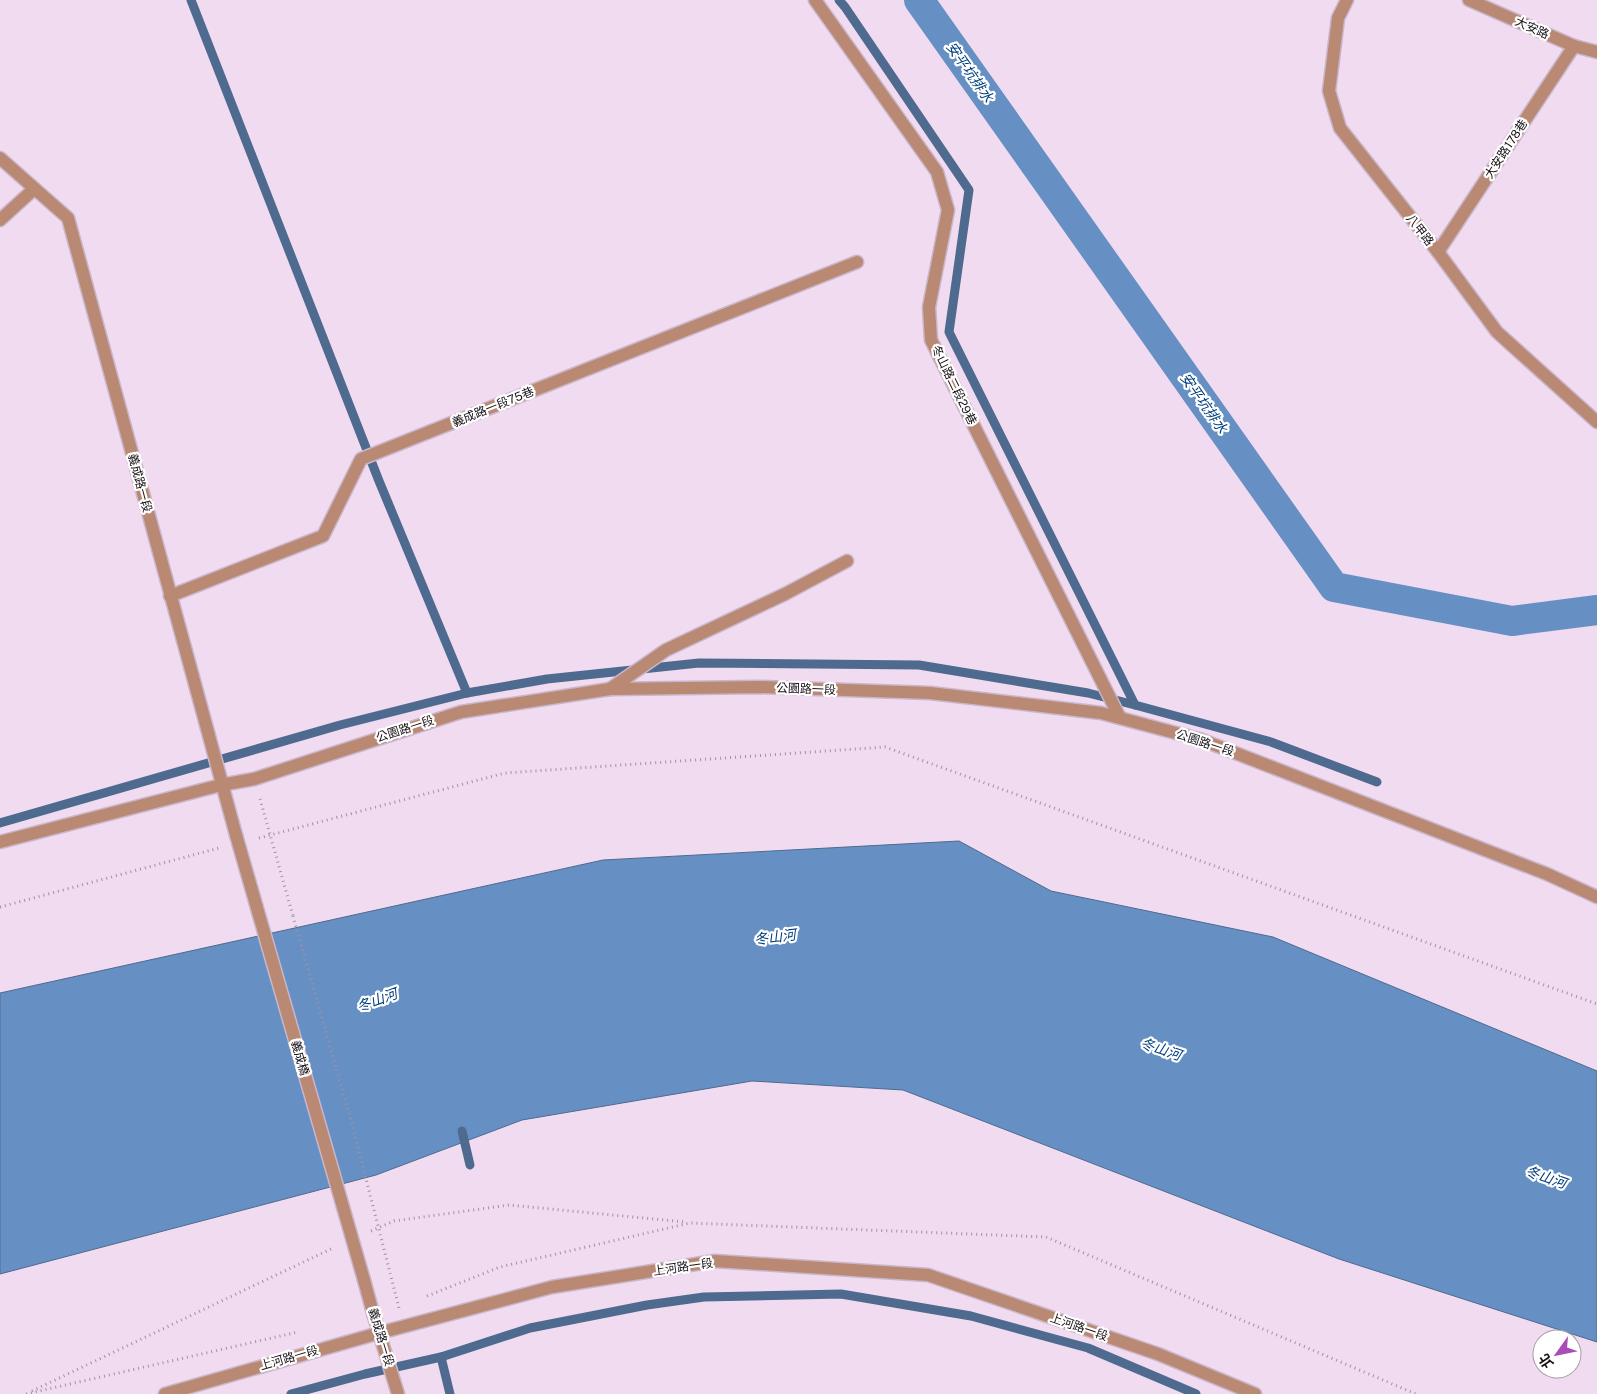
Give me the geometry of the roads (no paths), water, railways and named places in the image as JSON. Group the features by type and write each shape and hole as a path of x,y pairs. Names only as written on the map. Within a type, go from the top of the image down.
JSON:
{"street":[{"name":"冬山路二段29巷","path":"815,0 937,172 948,210 929,307 931,340 1120,718"},
{"name":"八甲路","path":"1347,0 1338,18 1329,91 1340,128 1438,252 1497,332 1597,422"},
{"name":"大安路","path":"1469,0 1574,46 1597,52"},
{"name":"大安路178巷","path":"1438,252 1574,46"},
{"name":"義成路一段","path":"0,158 68,218 236,836"},
{"path":"0,220 34,189"},
{"name":"義成路一段75巷","path":"170,596 324,536 361,459 857,262"},
{"path":"610,689 666,650 786,594 847,561"},
{"name":"公園路一段","path":"0,842 254,778 461,712 610,689 760,688 930,693 1101,713 1202,740 1538,870 1597,897"},
{"name":"義成橋","path":"236,836 364,1280"},
{"name":"上河路一段","path":"165,1394 379,1332 552,1287 715,1261 928,1275 1158,1354 1255,1394"},
{"name":"義成路一段","path":"364,1280 398,1394"}],"water":[{"name":"冬山河","path":"959,841 1051,891 1273,937 1597,1071 1597,1342 1582,1337 1582,1329 1557,1329 1339,1259 903,1090 752,1081 522,1120 376,1175 0,1274 0,993 603,860"}],"waterway":[{"path":"191,0 379,481 467,693"},
{"path":"839,0 969,190 949,332 1135,705 1271,742 1377,782"},
{"name":"安平坑排水","path":"919,0 1334,587 1512,621 1597,610"},
{"path":"0,823 340,725 467,693 547,679 699,663 919,665 1088,693 1135,705"},
{"path":"462,1131 470,1165"},
{"path":"291,1394 365,1374 441,1357 530,1328 647,1305 704,1297 841,1294 971,1316 1088,1348 1196,1394"},
{"path":"441,1357 450,1394"}]}
